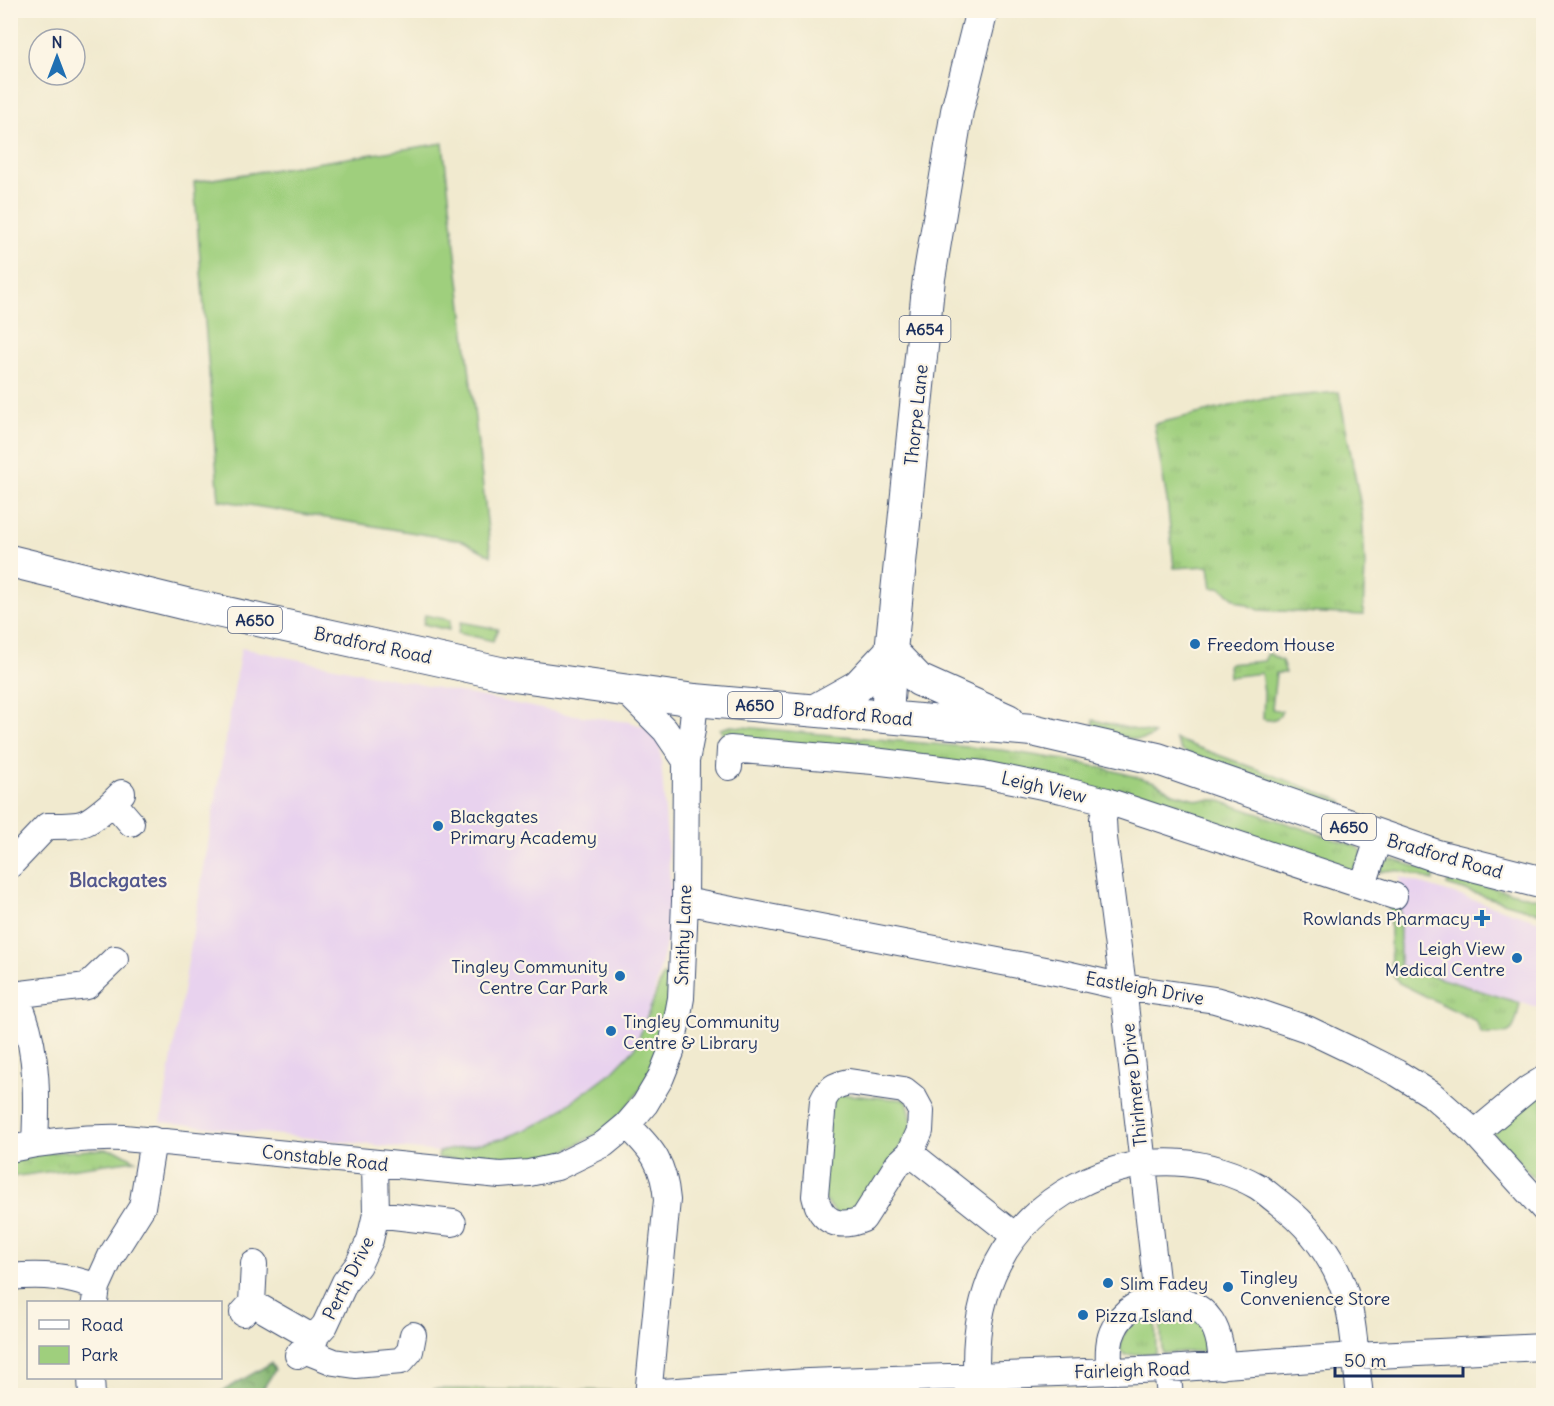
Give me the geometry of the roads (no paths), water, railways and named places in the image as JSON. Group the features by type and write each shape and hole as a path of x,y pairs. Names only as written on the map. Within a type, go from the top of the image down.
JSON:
{"main road":[{"name":"Thorpe Lane","path":"887,717 891,651 929,278 957,111 982,10"},
{"name":"Bradford Road","path":"10,561 190,605 500,673 694,700 1032,730 1158,759 1437,856 1544,884"},
{"path":"815,710 858,686 891,651 919,680 1032,730"}],"street":[{"path":"625,690 665,730 686,761"},
{"name":"Smithy Lane","path":"627,1125 645,1104 661,1077 671,1052 681,998 686,761 692,730 694,700"},
{"name":"Leigh View","path":"729,767 730,749 873,761 983,774 1107,801 1394,896"},
{"path":"11,861 47,826 77,826 90,822 118,798 131,823"},
{"name":"Thirlmere Drive","path":"1107,801 1103,819 1104,838 1158,1298"},
{"path":"1363,885 1379,837"},
{"name":"Eastleigh Drive","path":"684,901 1123,987 1215,1000 1260,1012 1307,1029 1397,1073 1431,1094 1475,1133 1543,1206"},
{"path":"35,1144 38,1094 23,1014 12,992 87,986 118,954"},
{"path":"1475,1133 1528,1089 1544,1079"},
{"path":"849,1082 890,1087 904,1090 914,1098 921,1111 920,1131 909,1153 898,1164 863,1219 854,1223 841,1223 830,1221 822,1216 815,1196 821,1112 828,1091 837,1084 849,1082"},
{"path":"627,1125 646,1143 658,1161 665,1180 667,1200 648,1394"},
{"name":"Constable Road","path":"10,1149 87,1137 153,1140 489,1175 529,1173 557,1167 604,1144 627,1125"},
{"path":"10,1277 39,1274 72,1278 96,1295 111,1256 142,1207 153,1140"},
{"path":"909,1153 1015,1236"},
{"path":"977,1385 975,1357 984,1295 998,1262 1015,1236 1062,1192 1088,1179 1143,1164 1183,1163 1223,1172 1257,1186 1308,1228 1327,1254 1342,1284 1350,1317 1360,1395"},
{"name":"Perth Drive","path":"306,1348 325,1324 345,1282 358,1265 370,1240 376,1214 375,1164"},
{"name":"Perth Drive","path":"376,1214 453,1223"},
{"name":"Perth Drive","path":"254,1264 247,1308 306,1348 334,1362 355,1365 401,1361 410,1351 413,1335"},
{"path":"1109,1371 1109,1347 1113,1330 1117,1324 1129,1310 1143,1302 1158,1298 1188,1302 1210,1320 1219,1341 1222,1366"},
{"name":"Fairleigh Road","path":"648,1394 977,1385 1109,1371 1544,1347"},
{"path":"1167,1369 1170,1395"},
{"path":"91,1379 92,1395"}],"place":[{"name":"Freedom House","path":"1195,644"},
{"name":"Blackgates Primary Academy","path":"438,826"},
{"name":"Rowlands Pharmacy","path":"1482,918"},
{"name":"Leigh View Medical Centre","path":"1517,958"},
{"name":"Tingley Community Centre Car Park","path":"620,976"},
{"name":"Tingley Community Centre & Library","path":"611,1031"},
{"name":"Slim Fadey","path":"1108,1283"},
{"name":"Tingley Convenience Store","path":"1228,1287"},
{"name":"Pizza Island","path":"1083,1315"}],"district":[{"name":"Blackgates","path":"118,879"}]}
